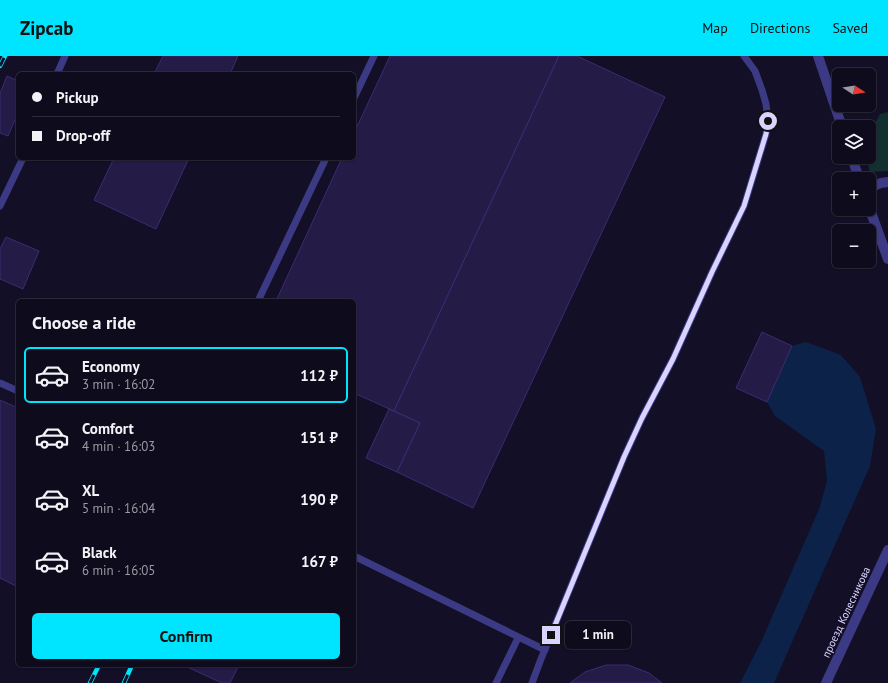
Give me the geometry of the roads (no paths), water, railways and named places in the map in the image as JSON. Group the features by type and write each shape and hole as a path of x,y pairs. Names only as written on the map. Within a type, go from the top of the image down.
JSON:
{"street":[{"path":"818,56 840,120"},
{"path":"876,185 888,182"},
{"path":"873,216 888,259"},
{"name":"проезд Колесникова","path":"826,683 888,550"}],"lane":[{"path":"58,72 65,56"},
{"path":"356,94 374,56"},
{"path":"532,683 624,457 642,418 673,359 712,272 744,206 766,134 768,121 766,104 755,71 744,56"},
{"path":"0,206 22,160"},
{"path":"259,299 325,160"},
{"path":"0,383 16,390"},
{"path":"356,557 545,650"},
{"path":"496,683 518,638"}],"water":[{"path":"806,342 841,355 860,377 876,429 870,466 774,683 740,683 761,642 819,509 827,481 824,451 775,416 767,402 792,346"}],"railway":[{"path":"0,66 5,56"},
{"path":"90,683 98,667"},
{"path":"124,683 131,667"}]}
